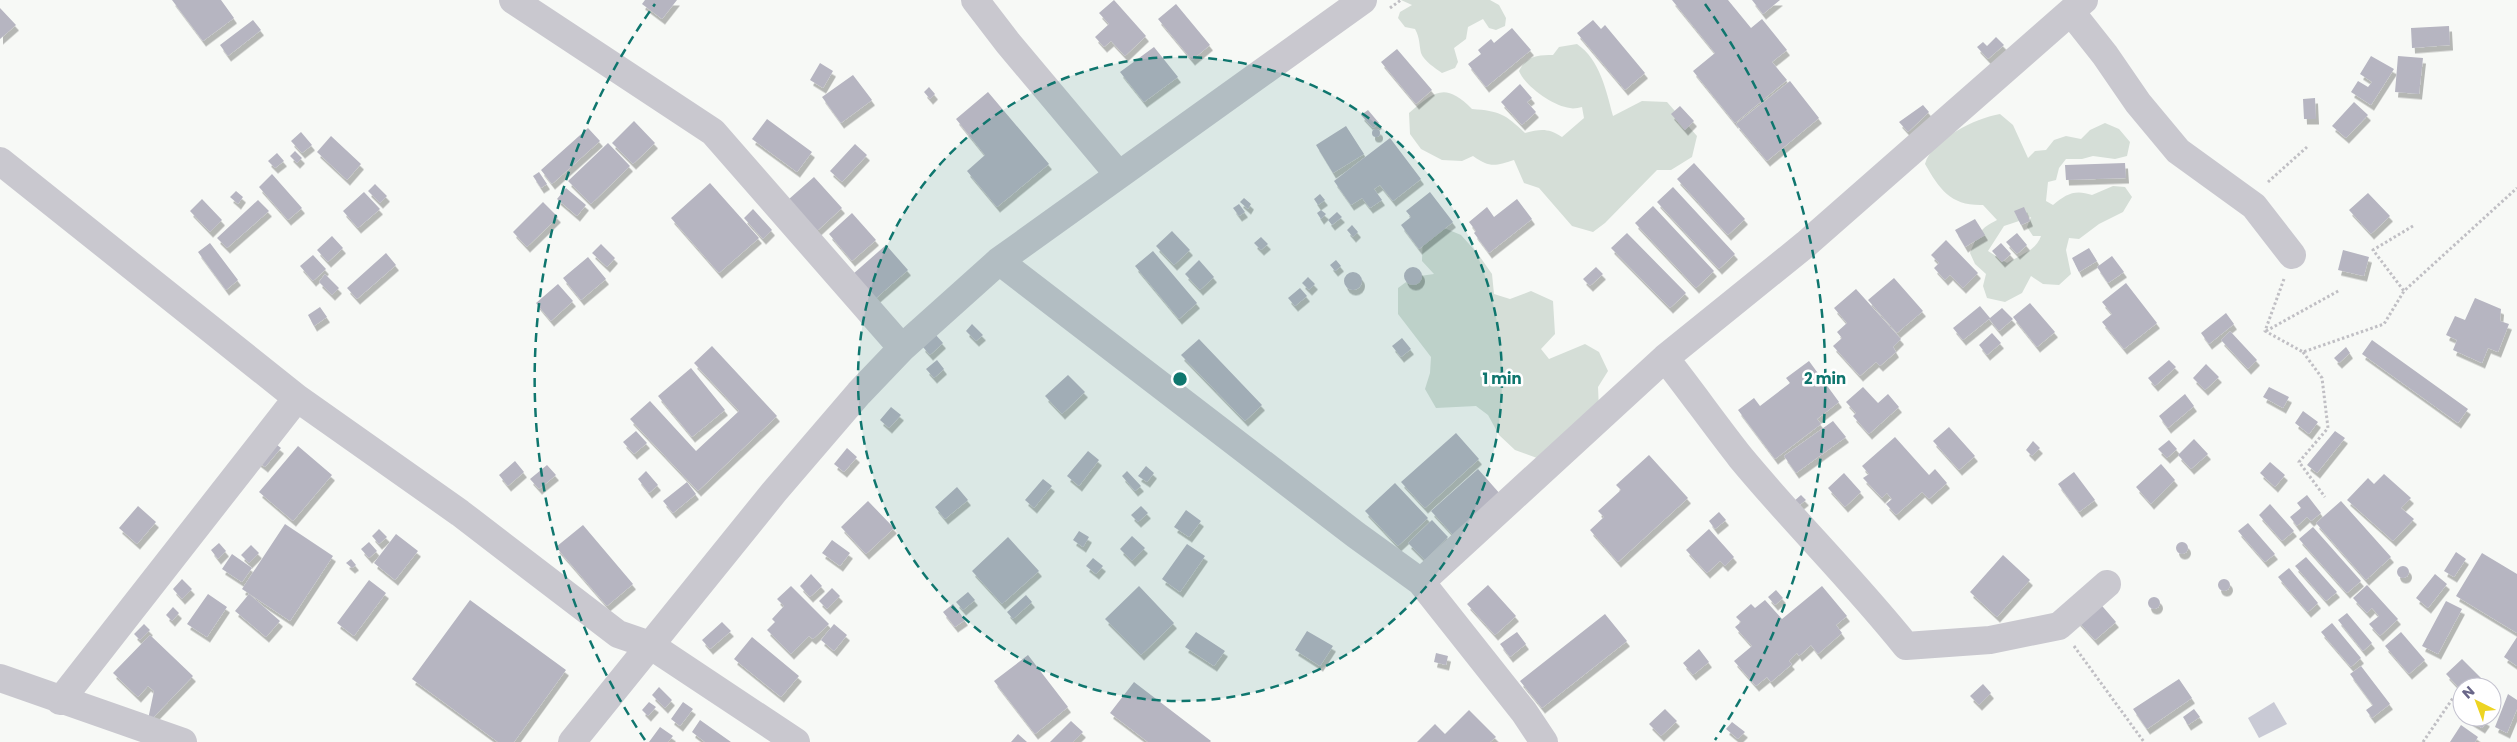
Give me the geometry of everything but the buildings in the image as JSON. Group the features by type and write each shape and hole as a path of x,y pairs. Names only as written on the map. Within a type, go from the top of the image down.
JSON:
{"street":[{"path":"513,0 713,132 902,348"},
{"path":"975,0 1008,44 1118,174"},
{"path":"572,742 774,492 859,393 902,348 1000,261 1118,174 1363,0"},
{"path":"1421,582 1665,358 1806,244 2077,6 2105,55 2138,103 2178,152 2254,206 2292,256"},
{"path":"0,161 297,398 460,513 618,634 650,645 796,742"},
{"path":"1000,261 1356,536 1421,582 1524,712 1544,742"},
{"path":"1665,358 1741,458 1830,561 1869,600 1906,646 1990,640 2059,626 2107,584"},
{"path":"60,701 297,398"},
{"path":"0,678 60,701 183,742"}],"path":[{"path":"2254,206 2266,184 2307,147"},
{"path":"2303,352 2384,324 2404,291 2517,188"},
{"path":"2404,291 2373,250 2413,226"},
{"path":"2265,331 2292,256"},
{"path":"2265,331 2340,290"},
{"path":"2265,331 2303,352 2322,378 2328,428 2299,462 2324,497"},
{"path":"2059,626 2144,742"},
{"path":"2423,742 2452,699"}],"shaded area":[{"path":"1401,0 1490,0 1499,5 1506,18 1505,26 1496,30 1489,28 1483,19 1468,27 1466,39 1454,48 1458,62 1455,68 1442,73 1422,56 1415,29 1405,27 1398,18 1400,12 1412,5"},
{"path":"1577,44 1597,67 1605,86 1613,116 1642,101 1667,102 1697,136 1692,157 1671,170 1657,170 1605,223 1593,232 1572,226 1539,188 1524,183 1514,160 1493,165 1484,163 1473,156 1462,161 1442,160 1421,149 1410,134 1409,113 1433,95 1447,93 1454,95 1472,109 1496,112 1502,115 1525,133 1544,130 1562,137 1584,118 1582,107 1571,108 1548,99 1533,89 1519,71 1525,62 1533,57 1553,55 1559,47"},
{"path":"2000,114 2013,125 2028,158 2035,151 2046,150 2054,140 2066,136 2081,139 2090,130 2105,123 2119,129 2130,142 2127,156 2115,159 2093,156 2082,159 2066,159 2059,168 2056,180 2048,182 2046,201 2053,205 2071,194 2081,192 2092,195 2113,186 2125,187 2132,197 2123,212 2099,224 2079,239 2069,238 2066,250 2071,274 2059,285 2043,284 2031,276 2022,293 2005,302 1987,298 1983,286 1986,274 1975,264 1970,253 1980,233 1986,226 1997,220 1983,205 1963,203 1948,195 1936,182 1925,164 1929,155 1945,138 1968,125","holes":["2031,217 2027,227 2033,236 2041,236 2039,241 2027,252 2007,263 1988,251 2004,226"]},
{"path":"1437,225 1461,235 1478,254 1492,274 1494,294 1510,299 1531,291 1553,301 1555,334 1541,349 1549,359 1585,344 1599,352 1608,371 1598,387 1599,410 1537,458 1515,450 1499,435 1488,415 1476,406 1436,408 1425,389 1430,373 1431,357 1398,314 1398,288 1413,277 1434,274 1422,261 1423,232"},
{"path":"2274,702 2287,724 2259,738 2248,718"}]}
